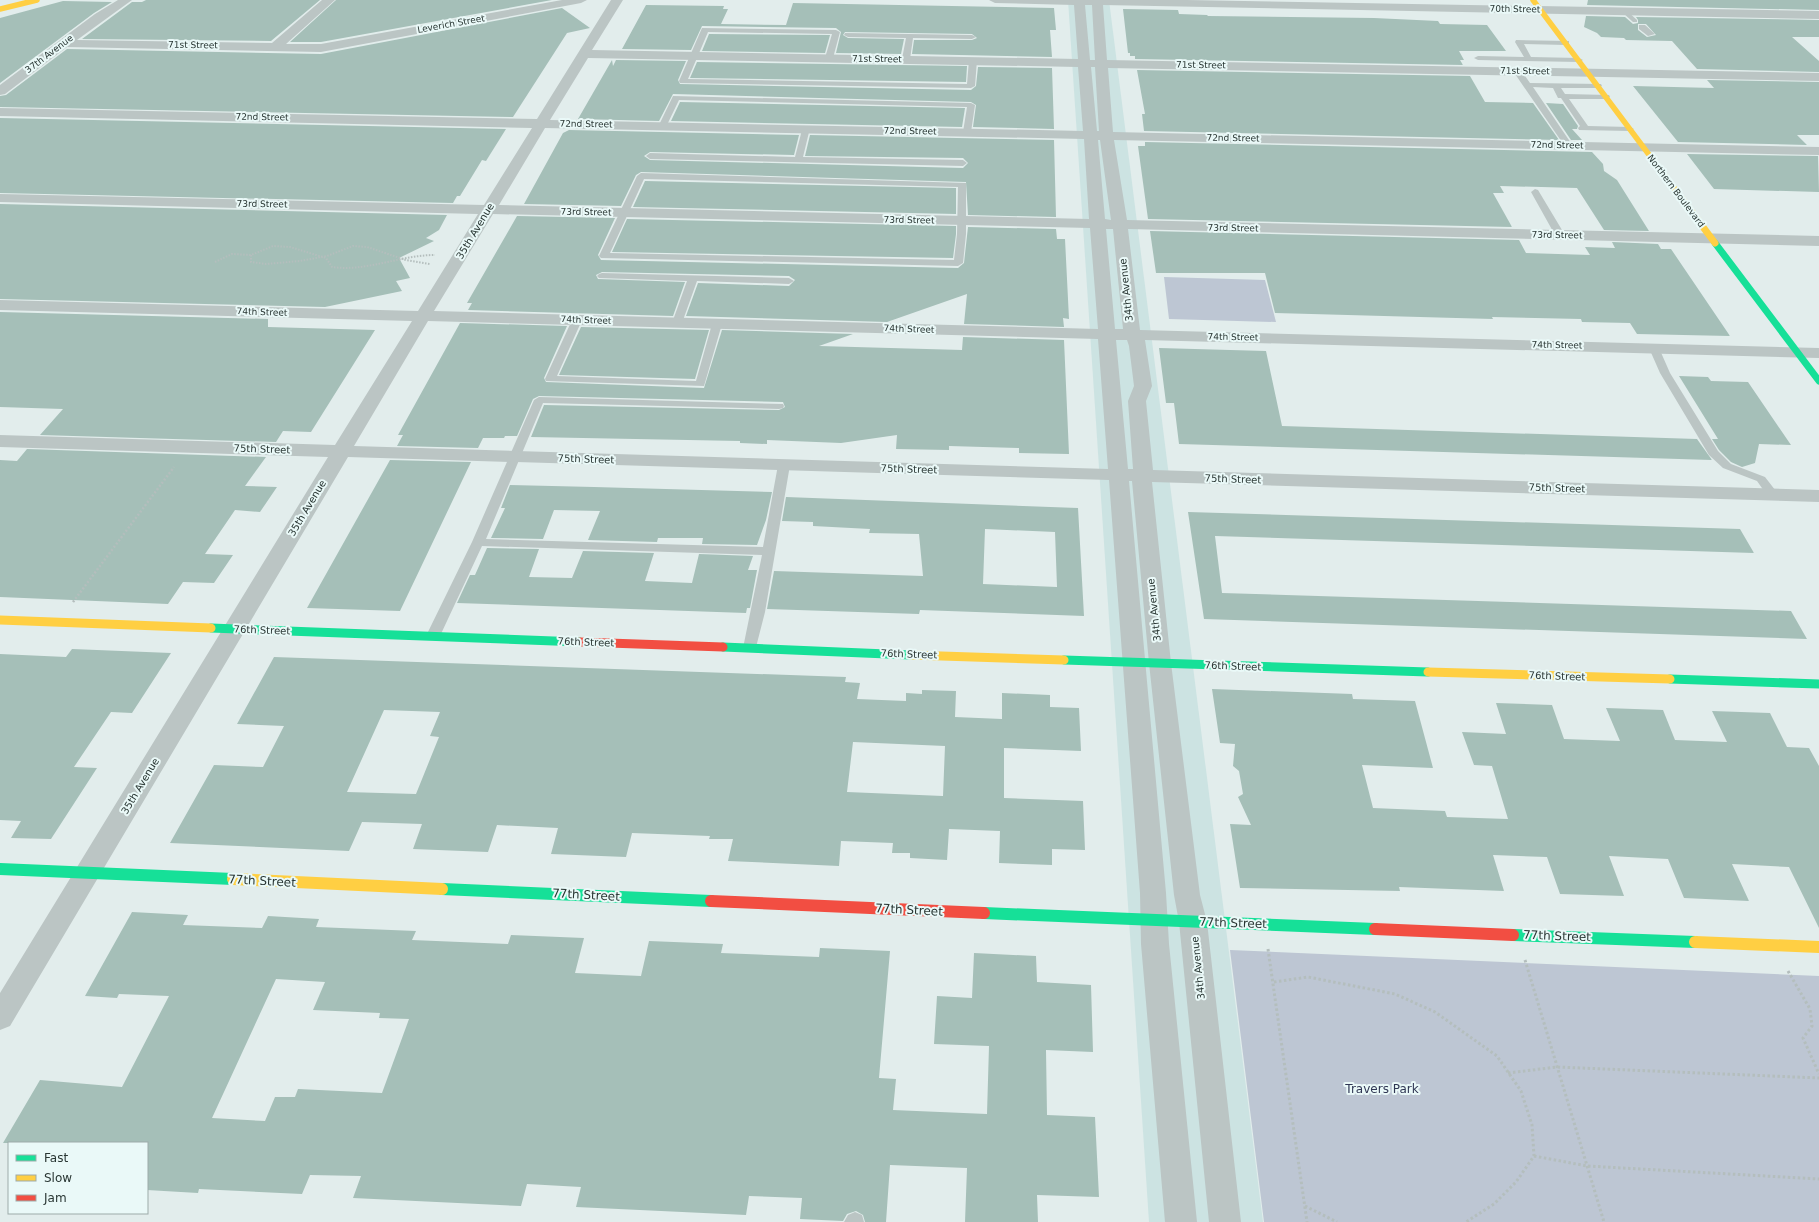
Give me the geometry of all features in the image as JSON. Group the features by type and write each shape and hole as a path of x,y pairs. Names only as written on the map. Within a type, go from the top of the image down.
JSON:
{"street":[{"path":"0,9 37,0"},
{"name":"37th Avenue","path":"98,17 113,0"},
{"name":"37th Avenue","path":"0,91 6,82 64,43 98,17 126,0"},
{"path":"275,47 329,0"},
{"name":"Leverich Street","path":"321,48 581,0"},
{"name":"35th Avenue","path":"0,1018 423,316 617,0"},
{"name":"70th Street","path":"995,0 1537,5 1638,20 1819,15"},
{"path":"1079,1 1092,135 1106,334 1119,475 1154,920 1180,1222"},
{"name":"34th Avenue","path":"1097,1 1107,136 1120,225 1130,325 1138,346 1143,386 1137,401 1144,476 1142,490 1160,663 1187,895 1193,922 1225,1222"},
{"name":"Northern Boulevard","path":"1537,5 1819,381"},
{"name":"71st Street","path":"64,43 321,48"},
{"name":"71st Street","path":"583,54 1085,62 1819,77"},
{"name":"72nd Street","path":"0,112 806,128 1819,151"},
{"name":"73rd Street","path":"0,198 1819,241"},
{"name":"74th Street","path":"0,304 1819,353"},
{"name":"75th Street","path":"0,442 1819,496"},
{"name":"76th Street","path":"0,620 1160,663 1819,684"},
{"name":"77th Street","path":"0,869 1193,922 1819,947"}],"lane":[{"path":"830,58 836,32 705,30 683,81 971,86 973,60"},
{"path":"848,35 972,37"},
{"path":"906,59 910,36"},
{"path":"1536,72 1519,42 1566,43"},
{"path":"1485,70 1478,58 1579,60"},
{"path":"1517,71 1541,99 1558,125 1569,146"},
{"path":"1541,99 1559,92 1598,86"},
{"path":"1559,92 1606,97"},
{"path":"1559,92 1582,126 1630,129"},
{"path":"663,125 676,98 971,105 966,132"},
{"path":"798,160 806,128"},
{"path":"650,156 963,163"},
{"path":"641,176 963,185 961,212 963,221 958,263 604,256 624,213 641,176"},
{"path":"1535,192 1560,235"},
{"path":"602,276 789,281"},
{"path":"677,323 693,279"},
{"path":"577,320 550,379 700,384 717,324"},
{"path":"1654,348 1665,373 1713,453 1727,466 1761,479 1773,495"},
{"path":"433,636 478,542 516,457 539,400 779,406"},
{"path":"750,648 784,465"},
{"path":"478,542 769,551"}],"path":[{"path":"215,262 232,254 252,255 273,246 290,247 326,258 332,267 340,269 351,269 401,258 440,254"},
{"path":"252,255 251,262 256,265 267,266 321,257 342,248 353,246 370,247 401,258 433,265"},
{"path":"69,608 177,463"},
{"path":"1773,945 1810,1009 1812,1026 1803,1038 1819,1074"},
{"path":"1268,948 1307,1222"},
{"path":"1527,968 1604,1222"},
{"path":"1274,982 1308,977 1395,994 1435,1012 1496,1056 1520,1091 1532,1124 1534,1156 1516,1182 1494,1204 1466,1222"},
{"path":"1508,1073 1557,1067 1819,1078"},
{"path":"1534,1156 1587,1166 1819,1179"},
{"path":"1305,1206 1337,1222"}],"green space":[{"path":"1164,277 1265,280 1276,322 1169,319"},
{"name":"Travers Park","path":"1230,950 1819,976 1819,1222 1264,1222"}],"shaded area":[{"path":"1068,0 1109,0 1263,1222 1149,1222"}],"building":[{"path":"146,0 320,0 271,41 82,39 132,2 142,2"},
{"path":"336,0 552,0 321,42 290,42"},
{"path":"1588,0 1819,0 1819,10 1587,5"},
{"path":"63,1 112,2 94,13 0,83 0,18"},
{"path":"793,3 1054,8 1056,30 1050,30 1052,57 912,54 914,40 972,40 977,38 972,34 845,32 843,35 848,38 904,39 901,54 836,53 841,32 836,28 702,26 691,50 622,49 646,5 724,6 723,9 728,9 721,24 786,25"},
{"path":"562,8 590,28 567,33 513,117 0,107 0,96 6,95 67,49 321,54"},
{"path":"1123,9 1178,10 1179,14 1208,16 1374,18 1438,21 1440,24 1487,25 1506,51 1459,51 1464,60 1460,60 1463,65 1135,59 1135,56 1130,56 1130,53 1128,53"},
{"path":"1586,16 1625,17 1633,24 1638,23 1636,17 1819,20 1819,37 1792,37 1819,61 1819,72 1697,69 1672,41 1626,40 1624,38 1601,37 1597,33 1584,27","holes":["1638,24 1646,24 1656,35 1647,37 1638,30"]},
{"path":"709,34 830,35 825,53 702,51"},
{"path":"612,60 613,66 616,60 686,61 678,80 680,84 971,90 976,86 978,67 1052,68 1054,129 973,127 976,105 971,102 673,94 659,121 578,119"},
{"path":"697,62 967,66 966,82 690,78"},
{"path":"1137,70 1470,76 1485,102 1533,103 1559,140 1144,131 1142,114 1145,114"},
{"path":"1707,80 1819,82 1819,135 1797,135 1807,145 1678,142 1633,86 1714,88"},
{"path":"680,102 965,108 962,127 671,121"},
{"path":"1546,103 1563,104 1578,126 1577,129 1572,129 1582,140 1571,140"},
{"path":"0,118 506,129 486,161 482,160 460,196 457,196 453,203 0,193"},
{"path":"569,130 799,135 794,155 650,152 644,156 650,160 963,168 968,163 963,158 805,156 810,135 1054,140 1056,217 968,215 966,182 641,172 636,175 621,206 524,204 563,133"},
{"path":"1145,142 1592,152 1603,164 1604,171 1617,180 1649,231 1604,230 1577,188 1500,186 1504,193 1493,193 1512,227 1148,219 1138,146 1145,146"},
{"path":"1687,154 1818,156 1819,192 1714,189"},
{"path":"645,181 956,188 956,214 633,207"},
{"path":"0,204 447,215 439,230 426,238 434,241 399,258 410,278 396,281 402,291 325,307 0,299"},
{"path":"517,216 615,218 598,255 601,260 958,268 964,263 968,227 1056,229 1057,239 1065,239 1069,319 1063,318 1064,327 964,324 967,294 887,322 686,316 698,283 789,286 795,280 789,276 602,272 596,275 598,279 685,282 673,316 468,310 472,303 467,303"},
{"path":"627,219 956,226 956,234 953,258 612,252"},
{"path":"1150,231 1519,240 1526,253 1590,255 1585,247 1615,248 1612,242 1658,244 1661,249 1671,249 1730,336 1637,334 1630,323 1582,322 1581,319 1492,317 1493,319 1275,313 1265,273 1156,273"},
{"path":"0,312 269,319 268,327 375,330 311,432 283,431 276,442 40,435 63,409 0,407"},
{"path":"460,323 567,326 544,378 546,382 704,388 722,330 853,334 819,346 962,350 963,337 1064,340 1069,454 1019,453 1019,448 949,446 949,450 896,449 897,435 841,443 767,440 767,444 740,443 740,441 531,437 544,405 779,410 785,407 783,402 539,396 533,399 517,436 505,436 504,438 483,438 478,448 397,446 403,435 398,435"},
{"path":"581,327 709,330 695,379 559,375"},
{"path":"1159,348 1266,351 1282,426 1697,439 1712,460 1179,444 1174,403 1166,403"},
{"path":"1679,376 1708,377 1711,381 1748,382 1791,445 1759,444 1755,463 1742,467 1731,462 1719,450 1712,439 1718,439"},
{"path":"27,449 266,457 245,486 277,487 260,512 235,510 205,554 233,555 214,583 183,582 168,604 0,597 0,460 17,461"},
{"path":"390,460 471,462 400,611 307,608"},
{"path":"510,485 772,492 766,520 757,545 702,544 703,538 658,538 657,542 588,540 600,511 554,510 543,539 491,538 505,508 501,508"},
{"path":"786,497 1078,508 1084,616 920,610 919,614 767,609 774,571 923,576 919,534 869,533 870,529 813,526 813,522 782,521","holes":["985,529 1055,532 1057,587 983,584"]},
{"path":"1188,512 1740,529 1754,553 1215,536 1222,593 1791,611 1807,639 1204,619"},
{"path":"487,548 539,549 529,577 572,578 583,551 654,553 645,581 692,583 699,554 753,556 748,570 757,570 750,608 747,608 746,613 457,603 470,575 475,575"},
{"path":"72,649 171,653 132,713 111,712 74,767 97,768 51,839 11,838 21,821 0,820 0,654 66,657"},
{"path":"274,657 846,677 845,682 860,683 857,699 906,701 906,693 922,694 922,690 956,691 955,717 1002,719 1002,693 1050,695 1050,707 1079,708 1081,751 1004,748 1004,798 1083,801 1085,850 1052,849 1052,865 999,863 1000,831 949,829 947,860 910,858 910,853 892,853 893,843 841,841 839,866 728,861 733,839 709,839 710,836 632,833 626,857 551,854 558,828 497,825 488,852 413,849 422,824 362,822 349,851 170,843 214,765 263,767 284,726 237,724","holes":["384,710 440,712 430,736 439,737 416,794 347,792","853,742 945,746 943,796 847,792"]},
{"path":"1212,689 1352,694 1353,699 1415,701 1433,768 1362,765 1373,808 1445,811 1447,817 1508,819 1492,766 1474,765 1462,732 1506,734 1496,703 1552,705 1564,739 1620,741 1606,708 1663,710 1675,740 1727,742 1712,711 1770,713 1787,747 1809,748 1819,766 1819,928 1789,867 1732,864 1749,901 1684,898 1668,859 1609,856 1624,896 1560,894 1547,857 1493,855 1504,891 1399,887 1400,891 1240,888 1230,824 1251,825 1238,797 1243,794 1239,771 1233,766 1235,744 1220,743"},
{"path":"132,912 188,915 183,925 262,928 268,916 319,919 316,927 416,931 412,940 508,944 511,935 584,938 575,973 641,976 649,941 723,944 721,953 819,957 820,948 890,951 879,1078 896,1079 893,1110 987,1114 989,1046 934,1044 937,996 972,998 974,953 1036,956 1037,982 1091,985 1093,1052 1046,1050 1047,1115 1095,1117 1099,1197 1037,1195 1038,1222 965,1222 967,1168 890,1165 886,1222 865,1222 863,1215 856,1211 847,1214 843,1221 800,1219 802,1198 749,1196 746,1215 576,1207 581,1187 527,1184 521,1206 353,1198 361,1176 310,1175 302,1194 199,1189 198,1193 148,1190 148,1142 3,1143 40,1080 122,1087 169,996 119,994 117,998 85,996","holes":["276,979 325,982 313,1010 380,1013 379,1018 409,1019 382,1093 298,1089 295,1097 275,1097 265,1121 212,1118"]}],"traffic: fast":[{"path":"1715,243 1819,381"},
{"path":"211,628 580,642"},
{"path":"723,647 911,655"},
{"path":"1064,660 1428,672"},
{"path":"1670,679 1819,684"},
{"path":"0,869 233,879"},
{"path":"442,889 711,901"},
{"path":"984,913 1375,929"},
{"path":"1513,935 1695,942"}],"traffic: slow":[{"path":"0,9 37,0"},
{"path":"1533,0 1715,243"},
{"path":"0,620 211,628"},
{"path":"911,655 1064,660"},
{"path":"1428,672 1670,679"},
{"path":"233,879 442,889"},
{"path":"1695,942 1819,947"}],"traffic: jam":[{"path":"580,642 723,647"},
{"path":"711,901 984,913"},
{"path":"1375,929 1513,935"}]}
